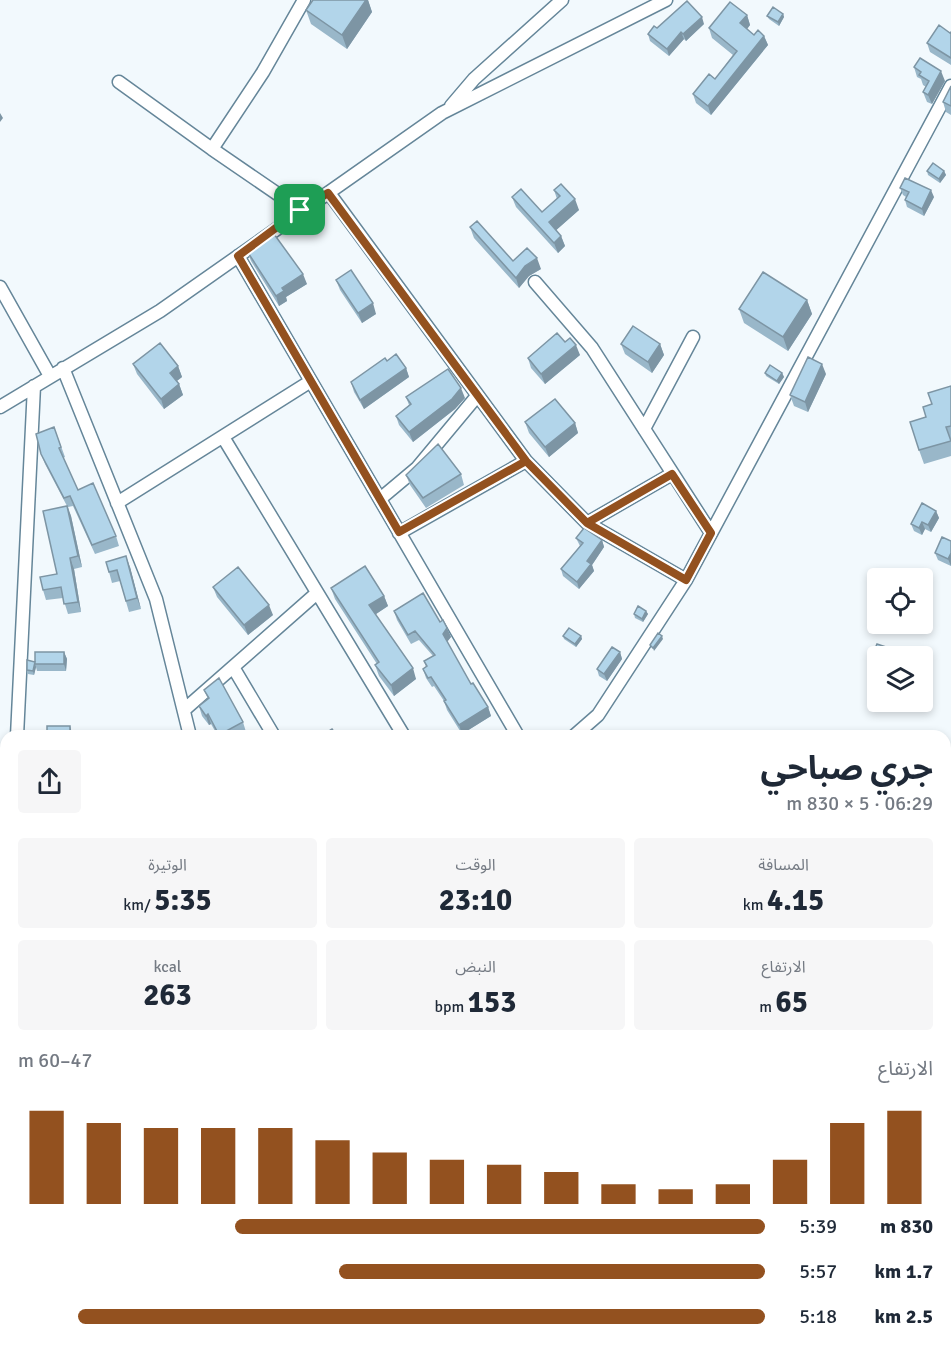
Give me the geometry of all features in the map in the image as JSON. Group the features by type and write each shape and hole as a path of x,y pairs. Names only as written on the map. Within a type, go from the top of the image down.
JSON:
{"street":[{"path":"212,149 263,72 304,0"},
{"path":"449,110 474,79 562,0"},
{"path":"0,406 160,311 300,210 449,110 666,0"},
{"path":"119,82 300,210"},
{"path":"581,730 598,715 686,580 951,86"},
{"path":"328,193 526,461 587,523 686,580"},
{"path":"238,256 514,730"},
{"path":"535,282 592,348 711,533"},
{"path":"0,287 50,376"},
{"path":"644,429 693,337"},
{"path":"63,368 156,598 189,730"},
{"path":"117,503 311,381"},
{"path":"17,730 34,386"},
{"path":"380,499 417,468 477,396"},
{"path":"223,436 400,730"},
{"path":"399,532 526,461"},
{"path":"587,523 672,474"},
{"path":"184,710 317,593"},
{"path":"233,667 270,730"}],"building":[{"path":"313,0 366,0 342,35 306,10"},
{"path":"687,1 702,17 683,34 681,32 667,49 648,34 654,26 657,28"},
{"path":"730,2 747,15 740,23 754,35 758,30 764,36 708,106 693,94 709,74 715,79 737,51 709,28"},
{"path":"773,7 783,14 778,22 767,16"},
{"path":"939,25 951,32 951,58 927,43"},
{"path":"920,58 941,71 928,95 923,92 929,81 919,75 921,72 914,67"},
{"path":"951,86 951,106 943,102"},
{"path":"933,163 944,171 939,179 927,171"},
{"path":"905,178 931,190 922,209 905,200 909,192 900,188"},
{"path":"561,184 575,199 549,222 561,236 554,243 512,197 521,189 542,212 560,196 554,190"},
{"path":"477,221 513,261 527,248 537,258 525,266 516,278 470,227"},
{"path":"274,234 303,274 282,288 284,291 276,296 247,251"},
{"path":"351,270 373,303 358,313 336,280"},
{"path":"763,272 807,300 783,337 739,309"},
{"path":"633,326 660,344 648,362 621,344"},
{"path":"557,333 565,342 570,338 576,345 541,374 528,358"},
{"path":"160,343 178,366 170,373 179,384 161,399 133,364"},
{"path":"396,354 406,368 360,400 351,382 385,358 387,361"},
{"path":"808,357 822,364 805,402 790,395"},
{"path":"770,365 782,373 777,381 765,373"},
{"path":"448,369 461,388 452,399 409,432 396,416 411,404 406,397"},
{"path":"951,386 951,426 946,427 951,441 919,450 910,422 926,417 923,407 932,404 928,393"},
{"path":"555,399 575,423 545,447 525,422"},
{"path":"54,427 61,447 59,448 78,490 93,483 116,536 92,545 70,496 64,498 41,454 36,434"},
{"path":"438,444 461,474 423,498 406,475"},
{"path":"922,503 936,511 928,525 922,522 919,528 911,524"},
{"path":"67,506 78,556 70,558 78,602 64,604 61,587 43,590 40,577 57,574 43,511"},
{"path":"584,528 602,540 587,561 591,564 577,582 561,569 583,543 576,538"},
{"path":"942,537 951,541 951,553 948,559 935,553"},
{"path":"126,556 137,598 126,601 117,570 109,572 106,562"},
{"path":"365,566 384,596 369,605 413,668 391,685 375,665 379,662 331,588"},
{"path":"238,567 269,605 244,625 213,587"},
{"path":"423,593 440,622 443,620 447,628 443,634 471,684 473,683 488,707 459,725 444,701 446,700 423,669 427,666 424,661 435,655 415,631 408,635 394,611"},
{"path":"638,606 646,611 642,619 634,614"},
{"path":"569,628 581,636 575,644 563,636"},
{"path":"658,633 662,636 653,648 650,645"},
{"path":"612,647 620,652 604,674 597,669"},
{"path":"35,652 64,652 64,664 35,664"},
{"path":"27,660 35,662 33,671 27,670"},
{"path":"219,678 243,722 228,730 216,730 208,714 206,716 199,706 209,698 204,690"},
{"path":"47,726 70,726 70,730 47,730"}],"route":[{"path":"300,210 238,256 399,532 526,461 587,523 686,580 711,533 672,474 587,523 526,461 328,193 300,210"}]}
